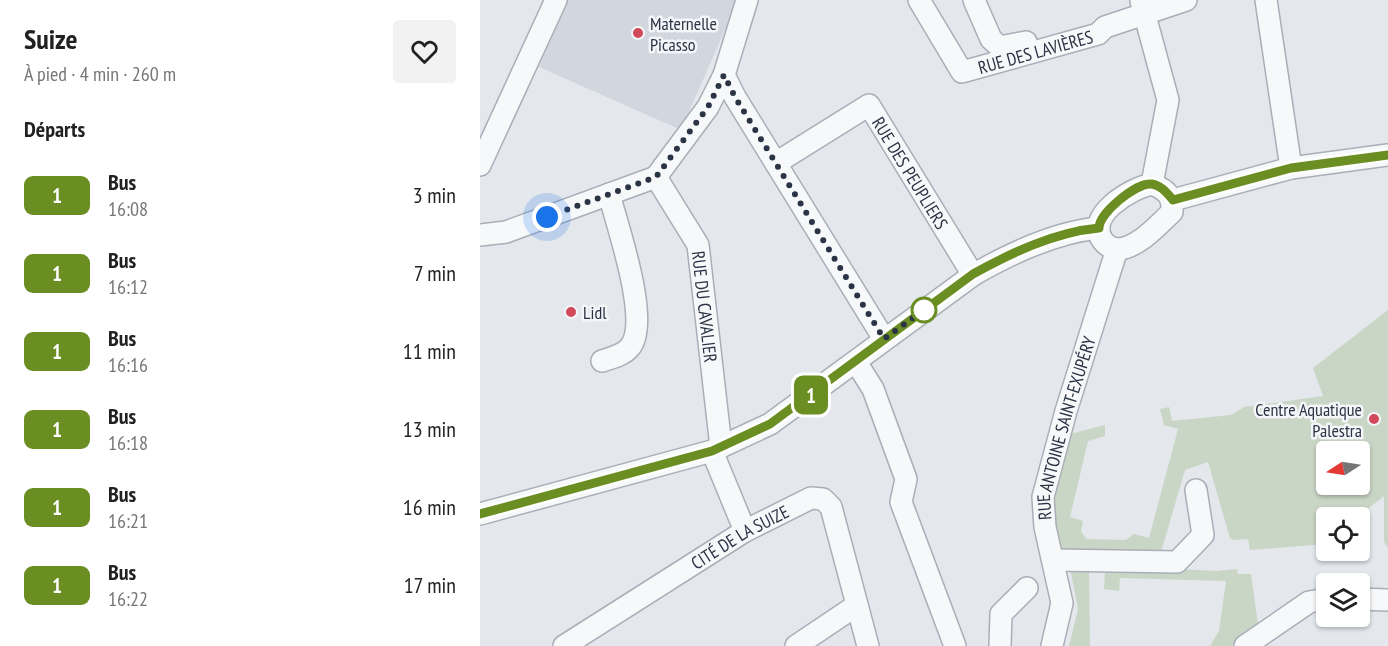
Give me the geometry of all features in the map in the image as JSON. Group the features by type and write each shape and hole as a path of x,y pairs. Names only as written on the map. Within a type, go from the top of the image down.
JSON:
{"street":[{"path":"480,165 556,0"},
{"path":"480,235 506,232 656,177 708,107 724,75 747,0"},
{"name":"RUE DES LAVIÈRES","path":"919,0 962,72 1098,34 1105,27 1142,6 1186,0"},
{"path":"974,0 991,39 1000,46 1097,23 1105,27"},
{"path":"1266,0 1291,168"},
{"path":"1142,6 1168,100 1152,184"},
{"path":"724,75 884,339"},
{"name":"RUE DES PEUPLIERS","path":"776,163 869,105 973,274"},
{"path":"1173,200 1291,168 1388,155"},
{"name":"RUE DU CAVALIER","path":"656,177 698,245 717,449 745,531"},
{"path":"1152,184 1166,191 1173,200 1172,212 1149,233 1117,249 1106,245 1099,235 1099,220 1112,205 1152,184"},
{"path":"602,362 625,352 637,336 636,306 629,264 622,249 609,194"},
{"path":"480,514 717,449 770,424 973,274 1007,256 1061,236 1099,228"},
{"name":"RUE ANTOINE SAINT-EXUPÉRY","path":"1052,646 1062,603 1045,527 1042,497 1066,411 1117,249"},
{"path":"856,362 873,389 906,479 901,502 955,646"},
{"path":"1054,560 1177,562 1203,535 1196,490"},
{"name":"CITÉ DE LA SUIZE","path":"564,646 745,531 811,498 823,499 831,507 868,646"},
{"path":"1000,646 1001,614 1027,588"},
{"path":"1370,599 1388,600"},
{"path":"1245,646 1309,602 1316,601"},
{"path":"796,646 857,605"}],"shaded area":[{"name":"Maternelle Picasso","path":"568,0 738,0 681,130 539,67"}],"green space":[{"path":"1388,310 1388,548 1384,542 1384,496 1370,507 1316,507 1316,545 1250,550 1248,539 1230,538 1208,462 1185,470 1161,552 1059,550 1049,505 1066,435 1105,425 1105,436 1088,441 1070,517 1083,521 1081,531 1086,539 1126,540 1134,534 1149,538 1178,429 1164,425 1160,409 1169,407 1172,421 1231,415 1244,407 1323,396 1313,368"},
{"path":"1118,566 1217,571 1237,569 1238,574 1251,574 1258,624 1232,646 1210,646 1219,631 1226,581 1120,578 1119,591 1104,589 1105,571"},
{"path":"1070,568 1084,568 1089,572 1090,646 1069,646 1078,609"}],"bus line":[{"name":"1","path":"480,514 712,451 770,424 973,274 1007,256 1061,236 1099,228 1099,220 1112,205 1145,185 1152,184 1162,188 1173,200 1291,168 1388,155"}],"place":[{"name":"Maternelle Picasso","path":"638,33"},
{"name":"Lidl","path":"571,312"},
{"name":"Centre Aquatique Palestra","path":"1374,419"}],"route":[{"path":"547,217 656,177 708,107 724,75 735,97 884,339 928,307 924,310"}]}
